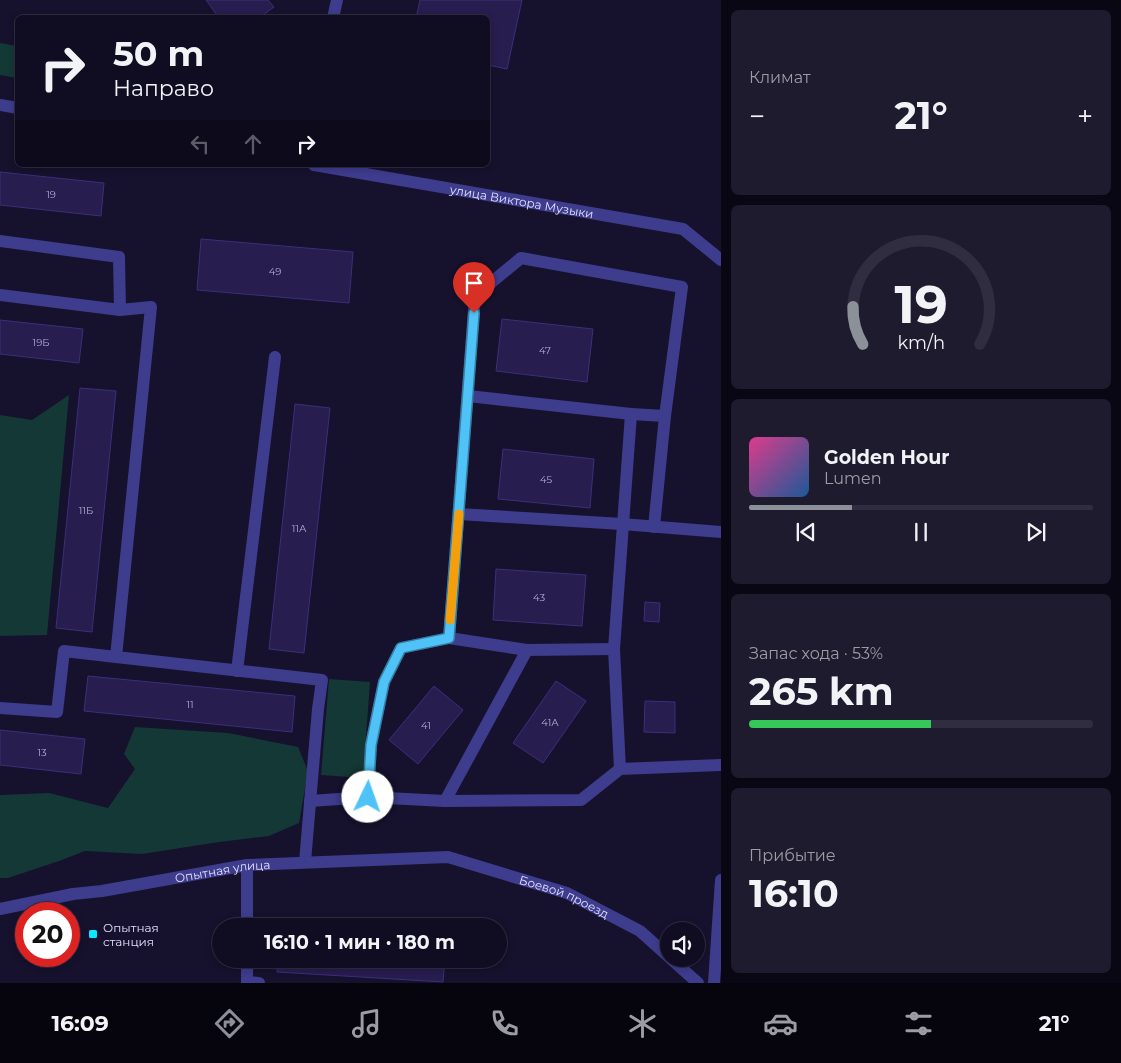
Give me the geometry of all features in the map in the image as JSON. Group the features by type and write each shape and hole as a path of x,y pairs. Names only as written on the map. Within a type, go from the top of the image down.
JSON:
{"street":[{"path":"334,15 337,0"},
{"path":"0,105 15,108"},
{"name":"улица Виктора Музыки","path":"326,167 683,229 721,260"},
{"path":"0,241 119,256 120,310"},
{"path":"449,638 475,296 521,258 682,287 665,416 654,527"},
{"path":"0,295 120,310 151,307 116,657"},
{"path":"237,670 274,357"},
{"path":"468,396 630,414 665,416"},
{"path":"620,769 614,648 630,414"},
{"path":"459,514 721,532"},
{"path":"368,797 371,745 384,682 401,648 449,638 527,650 614,648"},
{"path":"445,801 527,650"},
{"path":"0,708 57,712 64,652 322,680 304,862"},
{"path":"721,760 721,774"},
{"path":"310,801 368,797 445,801 581,800 620,769 720,765"},
{"name":"Опытная улица","path":"0,909 73,894 102,891 247,865 448,857"},
{"name":"Боевой проезд","path":"448,857 567,893 640,931 660,949"},
{"path":"247,865 247,918"},
{"path":"714,983 721,880"},
{"name":"Боевой проезд","path":"680,967 698,983"},
{"path":"248,968 251,983"}],"green space":[{"path":"0,43 15,46 15,78 0,75"},
{"path":"69,395 47,635 0,636 0,415 32,420"},
{"path":"329,679 370,682 363,778 321,775"},
{"path":"135,727 228,733 298,747 308,771 299,823 269,836 142,854 85,851 8,878 0,878 0,795 49,793 108,808 135,769 124,754"}],"building":[{"path":"206,0 268,0 274,7 263,15 217,15"},
{"path":"420,0 522,0 507,69 490,65 490,15 417,15"},
{"path":"0,172 104,183 101,216 0,205"},
{"path":"201,239 353,252 349,303 197,290"},
{"path":"502,319 593,329 587,382 496,371"},
{"path":"0,320 83,329 79,363 0,354"},
{"path":"80,388 116,391 92,632 56,628"},
{"path":"295,404 330,408 304,653 269,649"},
{"path":"503,449 594,459 590,508 498,499"},
{"path":"496,569 586,575 582,626 493,620"},
{"path":"645,602 660,603 659,622 644,621"},
{"path":"88,676 295,696 292,732 84,711"},
{"path":"556,681 586,701 543,763 513,743"},
{"path":"434,686 463,710 418,764 389,740"},
{"path":"645,701 675,702 675,733 644,732"},
{"path":"0,730 85,739 81,774 0,765"},
{"path":"277,968 444,968 443,982 277,972"}],"slow traffic":[{"path":"450,620 459,514"}],"place":[{"name":"Опытная станция","path":"93,934"}],"route":[{"path":"368,797 371,745 384,682 401,648 449,638 474,313"}]}
